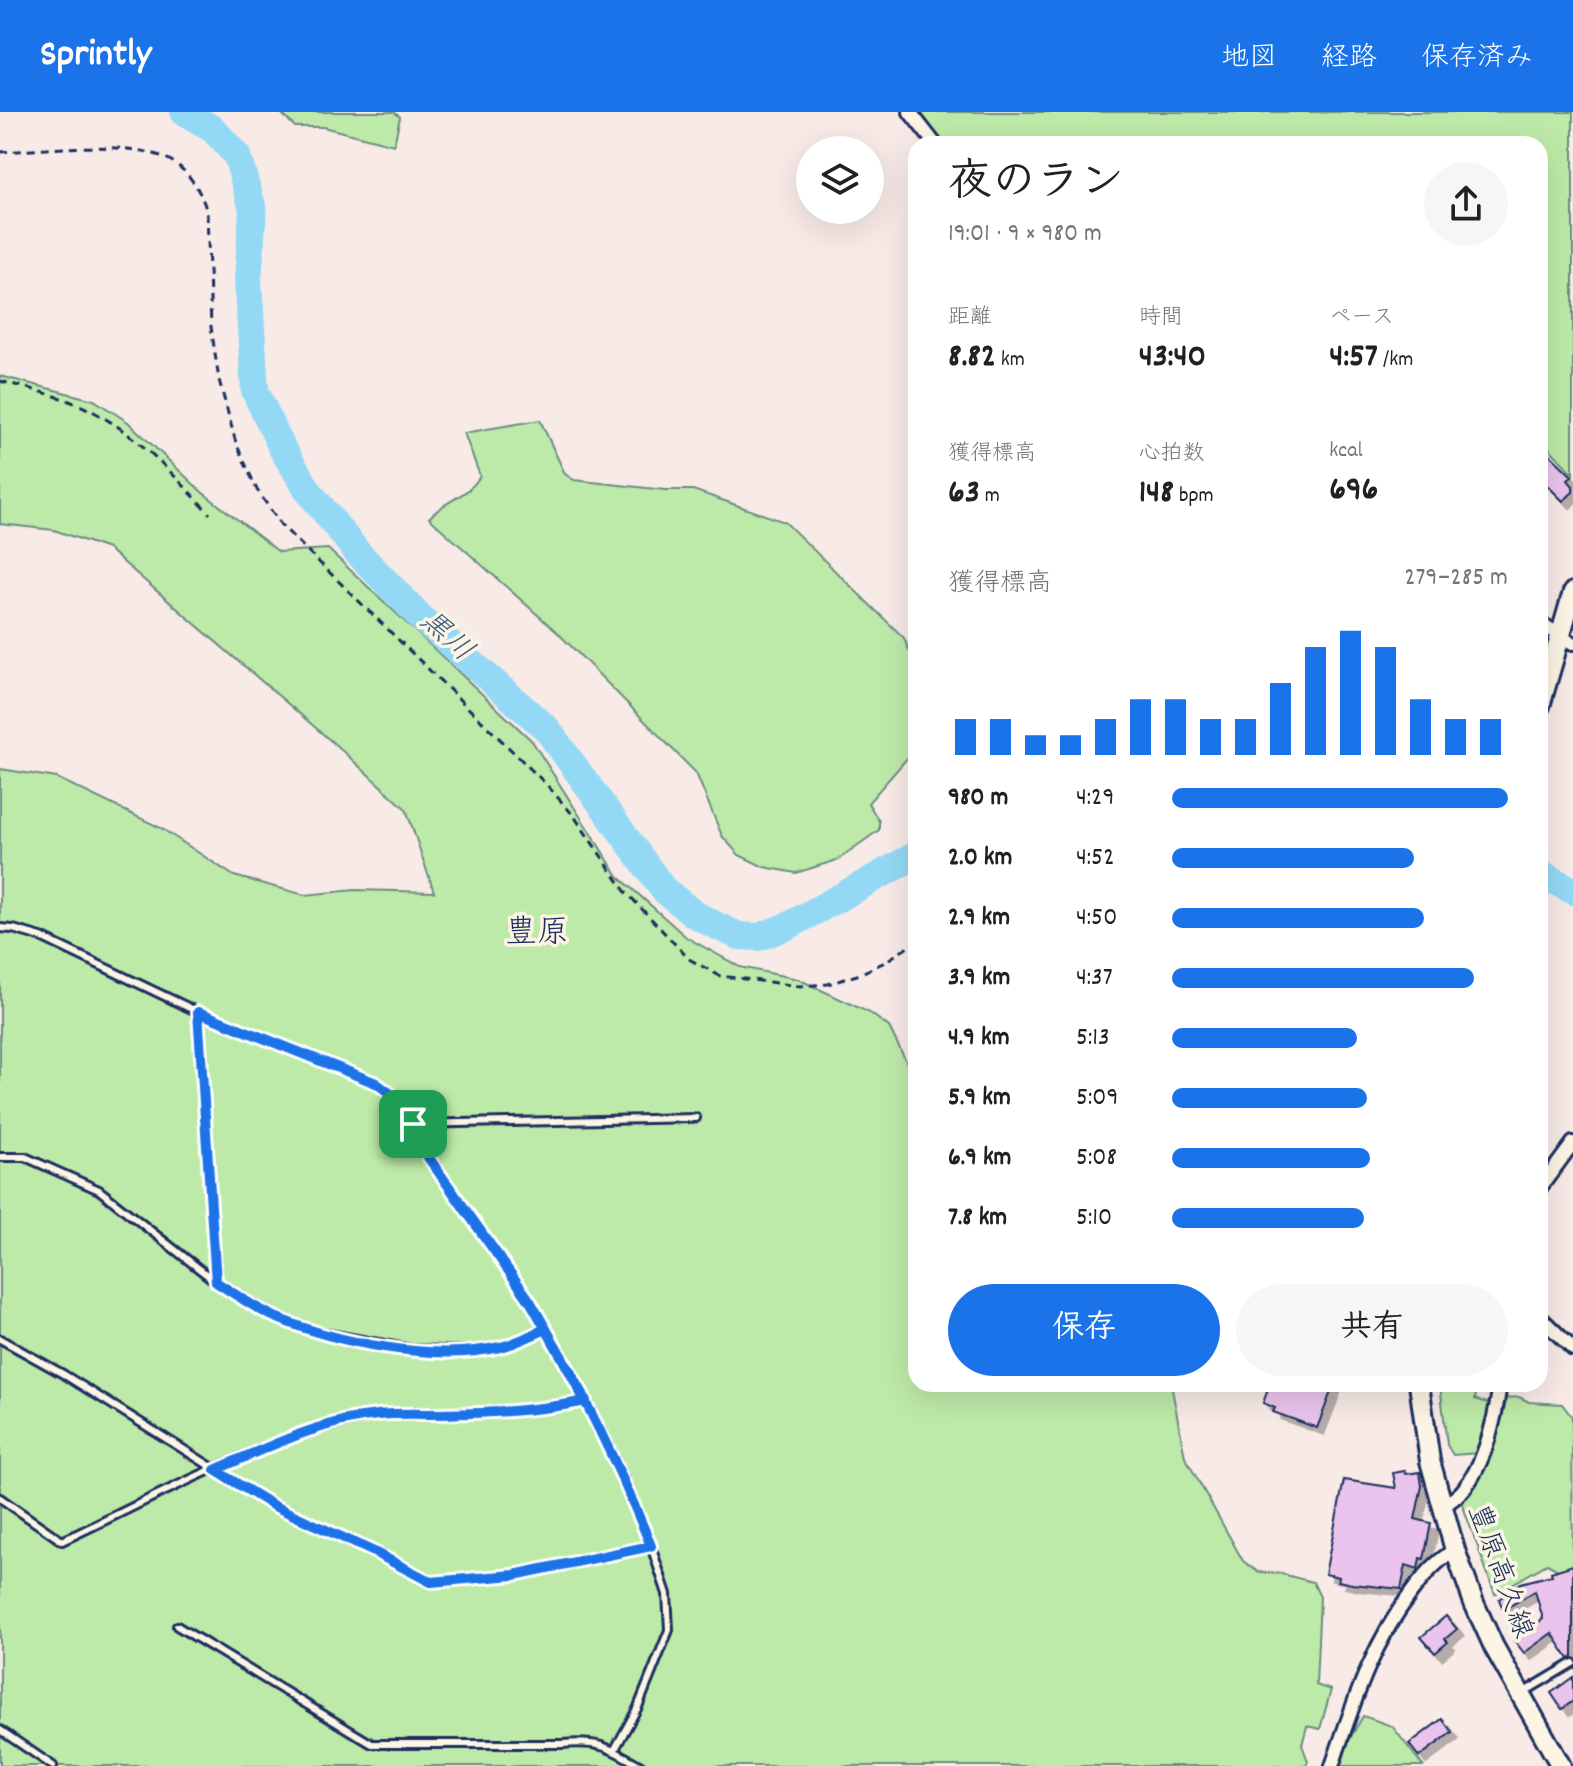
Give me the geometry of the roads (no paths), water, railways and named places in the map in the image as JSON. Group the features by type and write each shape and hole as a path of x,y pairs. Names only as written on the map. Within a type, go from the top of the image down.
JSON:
{"main road":[{"path":"1548,686 1567,640 1573,592"},
{"name":"豊原高久線","path":"1420,1392 1430,1461 1455,1550 1489,1636 1561,1766"}],"street":[{"path":"910,112 929,136"},
{"path":"1548,628 1567,640"},
{"path":"1548,1177 1573,1143"},
{"path":"1548,1325 1573,1349"},
{"path":"1444,1506 1462,1492 1477,1468 1498,1392"},
{"path":"1332,1766 1376,1645 1428,1572 1455,1550"}],"lane":[{"path":"0,928 41,937 198,1012 376,1083 391,1094 413,1124 428,1157 530,1301 586,1401 623,1477 651,1546 667,1594 669,1630 638,1707 614,1751"},
{"path":"198,1012 216,1282"},
{"path":"413,1124 696,1118"},
{"path":"0,1157 25,1157 99,1190 216,1282 271,1315 299,1326 379,1345 475,1351 509,1345 546,1329"},
{"path":"0,1339 63,1374 274,1506 431,1582 514,1575 651,1546"},
{"path":"0,1498 62,1541 280,1442 331,1426 376,1415 497,1412 553,1408 586,1401"},
{"path":"177,1626 372,1744 590,1742 641,1766"},
{"path":"1520,1694 1573,1663"},
{"path":"0,1730 53,1766"}],"waterway":[{"name":"黒川","path":"184,112 214,130 237,156 253,209 248,280 255,391 283,450 310,493 357,552 424,621 547,729 663,889 694,914 719,927 739,936 759,937 790,925 908,859"},
{"name":"黒川","path":"1548,877 1573,891"}],"district":[{"name":"豊原","path":"537,935"}]}
